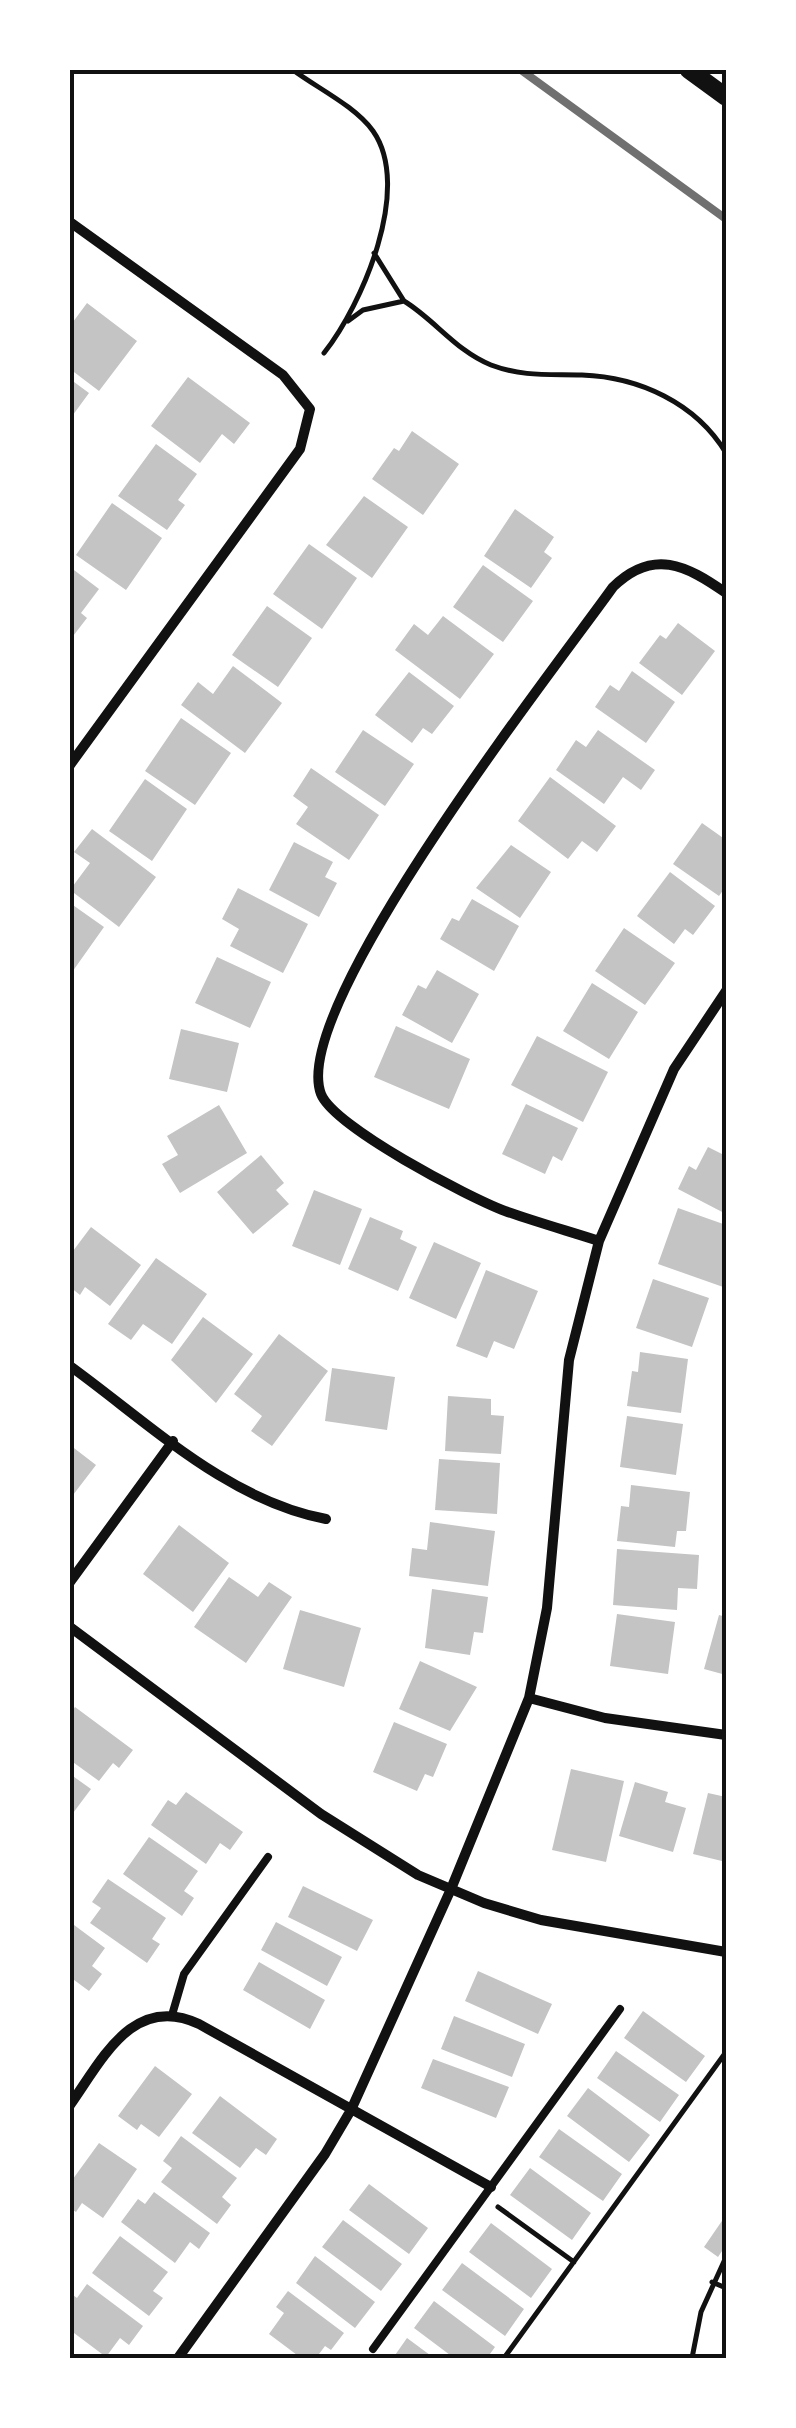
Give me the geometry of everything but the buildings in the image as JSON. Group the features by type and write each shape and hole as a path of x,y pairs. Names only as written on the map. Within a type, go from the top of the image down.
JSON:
{"street":[{"path":"689,70 726,97"},
{"path":"70,222 283,376 310,409 300,449 70,764"},
{"path":"599,1241 502,1210 350,1126 327,1106 320,1092 319,1054 359,964 406,879 614,587 637,568 669,562 686,566 726,593"},
{"path":"178,2358 325,2154 352,2110 451,1890 529,1698 547,1608 570,1360 599,1241 674,1070 726,990"},
{"path":"70,1366 244,1493 285,1511 326,1518"},
{"path":"70,1582 173,1440"},
{"path":"70,1627 354,1836 451,1890 541,1920 726,1952"},
{"path":"529,1698 605,1718 726,1735"},
{"path":"70,2105 133,2024 172,2015 198,2024 352,2110 487,2192"}],"lane":[{"path":"172,2015 184,1974 268,1856"},
{"path":"372,2350 620,2009"}],"path":[{"path":"293,70 367,123 390,167 374,253 348,322"},
{"path":"374,253 404,301 460,349 487,364 538,377 599,376 658,391 698,420 726,453"},
{"path":"324,354 348,322 363,310 404,301"},
{"path":"504,2358 726,2052"},
{"path":"487,2192 575,2263"},
{"path":"692,2358 701,2312 726,2257"},
{"path":"712,2282 726,2288"}],"railway":[{"path":"521,70 726,219"}]}
